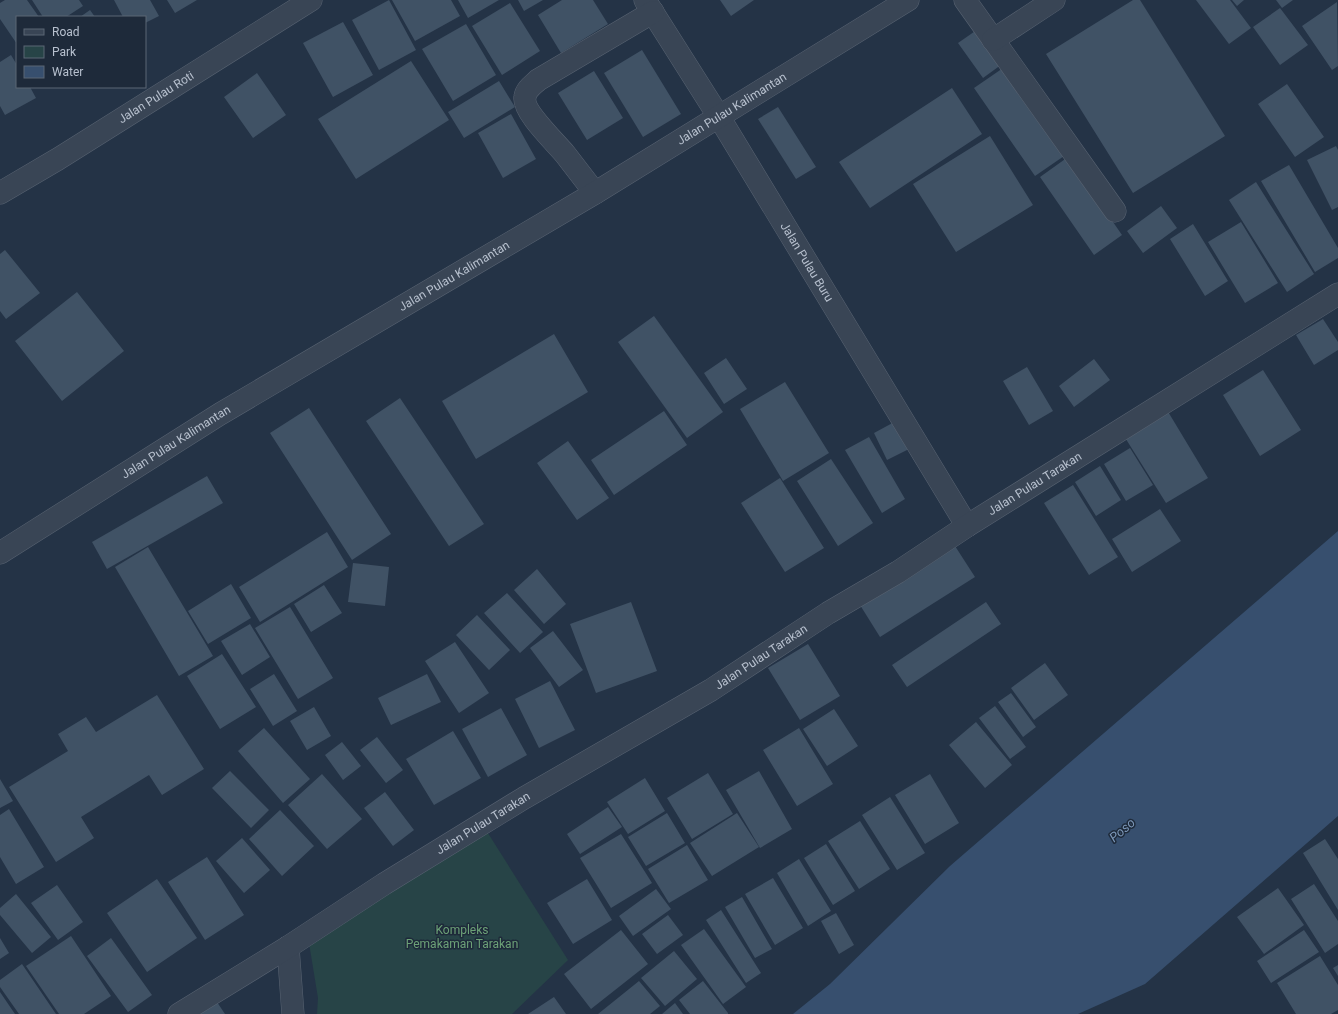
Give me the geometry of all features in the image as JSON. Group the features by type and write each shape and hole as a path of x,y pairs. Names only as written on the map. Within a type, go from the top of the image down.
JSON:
{"street":[{"name":"Jalan Pulau Roti","path":"0,193 58,159 311,0"},
{"name":"Jalan Pulau Kalimantan","path":"0,553 220,414 595,193 908,0"},
{"path":"965,0 1115,211"},
{"path":"993,40 1054,0"},
{"name":"Jalan Pulau Buru","path":"649,6 719,117 967,526"},
{"path":"595,193 564,153 539,125 528,108 524,98 527,90 538,80 649,6"},
{"name":"Jalan Pulau Tarakan","path":"179,1014 288,947 384,884 517,802 711,690 828,613 898,572 967,526 1338,294"},
{"path":"288,947 293,1014"}],"green space":[{"name":"Kompleks Pemakaman Tarakan","path":"486,830 568,960 512,1014 317,1014 318,998 309,943"}],"water":[{"name":"Poso","path":"1338,531 1338,816 1145,984 1078,1014 793,1014 830,984 950,866"}],"building":[{"path":"5,0 27,0 38,16 16,16 16,43 0,19 0,3"},
{"path":"32,0 79,0 83,6 68,16 42,16"},
{"path":"114,0 150,0 159,16 146,22 146,16 122,16"},
{"path":"167,0 197,0 175,13"},
{"path":"389,0 416,50 379,70 352,20"},
{"path":"392,0 451,0 460,16 415,41"},
{"path":"458,0 499,0 468,18"},
{"path":"518,0 543,0 524,11"},
{"path":"562,0 593,0 608,24 561,53 538,15"},
{"path":"720,0 754,0 731,16"},
{"path":"1133,0 1140,0 1225,136 1133,193 1046,54"},
{"path":"1196,0 1230,0 1251,28 1229,44"},
{"path":"1232,0 1244,0 1237,6"},
{"path":"1276,0 1293,0 1282,8"},
{"path":"1337,2 1338,66 1332,70 1302,26"},
{"path":"510,3 540,51 502,75 472,26"},
{"path":"1280,8 1308,45 1280,65 1253,27"},
{"path":"90,10 94,16 81,16"},
{"path":"343,22 373,75 333,97 303,43"},
{"path":"466,24 496,75 453,101 422,49"},
{"path":"981,27 1005,62 983,78 958,43"},
{"path":"642,50 681,114 643,137 604,73"},
{"path":"11,55 16,63 16,88 31,88 36,98 5,115 0,106 0,62"},
{"path":"411,61 449,120 356,179 318,119"},
{"path":"1006,66 1067,154 1035,176 974,88"},
{"path":"594,71 623,118 587,140 558,93"},
{"path":"257,73 286,115 253,138 224,97"},
{"path":"499,81 515,107 464,138 448,112"},
{"path":"1287,84 1324,137 1295,157 1258,104"},
{"path":"952,88 982,134 870,208 839,162"},
{"path":"778,107 816,167 796,179 758,119"},
{"path":"511,114 536,159 503,178 478,133"},
{"path":"990,136 1033,205 956,252 913,184"},
{"path":"1336,146 1338,150 1338,207 1332,210 1307,160"},
{"path":"1068,157 1122,235 1094,255 1040,177"},
{"path":"1289,165 1338,248 1338,258 1315,272 1261,181"},
{"path":"1256,182 1314,274 1287,292 1229,200"},
{"path":"1161,206 1177,228 1143,253 1127,231"},
{"path":"1241,222 1278,283 1245,303 1208,242"},
{"path":"1193,224 1228,281 1205,296 1170,239"},
{"path":"5,250 40,293 6,319 0,311 0,254"},
{"path":"77,292 124,351 62,401 15,341"},
{"path":"654,316 723,412 687,438 618,342"},
{"path":"1323,319 1338,342 1338,350 1314,365 1296,335"},
{"path":"554,334 588,392 476,459 442,401"},
{"path":"726,358 747,389 724,404 704,373"},
{"path":"1094,359 1110,380 1074,407 1059,386"},
{"path":"1027,367 1053,411 1029,425 1003,381"},
{"path":"1263,370 1301,430 1260,456 1223,395"},
{"path":"785,382 829,453 783,481 740,409"},
{"path":"400,398 484,524 449,546 366,421"},
{"path":"309,408 391,534 352,560 270,433"},
{"path":"1167,410 1208,478 1166,503 1124,436"},
{"path":"664,411 687,445 614,495 591,460"},
{"path":"898,420 911,448 887,460 874,433"},
{"path":"869,437 905,499 882,513 845,450"},
{"path":"568,441 609,498 577,520 537,463"},
{"path":"1130,448 1153,485 1126,501 1104,464"},
{"path":"831,459 873,523 838,546 797,481"},
{"path":"1100,466 1121,500 1096,516 1075,482"},
{"path":"207,476 223,503 107,569 92,542"},
{"path":"780,478 824,548 785,572 741,503"},
{"path":"1073,485 1118,557 1089,575 1044,503"},
{"path":"1160,509 1181,541 1132,572 1112,539"},
{"path":"327,532 348,567 260,622 239,587"},
{"path":"955,546 975,577 880,637 860,605"},
{"path":"148,547 213,656 179,676 115,567"},
{"path":"353,563 389,567 385,606 348,602"},
{"path":"537,569 566,604 544,624 514,590"},
{"path":"231,584 251,618 208,644 188,611"},
{"path":"324,585 342,613 311,632 294,604"},
{"path":"507,593 543,632 520,653 484,613"},
{"path":"631,602 657,671 596,693 570,624"},
{"path":"986,602 1001,624 907,687 892,665"},
{"path":"290,607 333,678 298,699 255,628"},
{"path":"477,615 510,650 489,670 456,635"},
{"path":"250,624 270,657 242,675 221,641"},
{"path":"553,631 583,670 559,687 530,648"},
{"path":"455,642 489,693 459,713 425,661"},
{"path":"808,644 840,696 800,720 768,668"},
{"path":"222,654 256,707 220,729 187,676"},
{"path":"1045,663 1068,695 1034,720 1011,688"},
{"path":"274,674 297,711 273,726 250,689"},
{"path":"427,674 441,702 391,725 378,698"},
{"path":"550,681 575,730 539,748 515,699"},
{"path":"1011,693 1036,727 1023,737 998,702"},
{"path":"157,695 204,769 162,795 149,775 81,817 94,838 56,862 9,787 68,751 58,734 86,717 96,732"},
{"path":"995,706 1026,747 1010,759 979,718"},
{"path":"314,707 331,736 307,750 290,721"},
{"path":"501,708 527,755 488,777 462,729"},
{"path":"834,709 858,746 827,766 803,729"},
{"path":"976,722 1012,765 985,788 949,745"},
{"path":"264,728 310,779 283,803 238,751"},
{"path":"799,728 833,784 797,806 763,750"},
{"path":"453,731 481,778 434,805 406,759"},
{"path":"377,737 403,770 386,783 360,750"},
{"path":"342,742 361,766 343,780 325,755"},
{"path":"230,771 269,810 251,828 212,788"},
{"path":"759,771 792,829 760,848 726,790"},
{"path":"708,773 733,814 692,839 667,798"},
{"path":"322,774 362,819 327,849 288,805"},
{"path":"930,774 959,823 925,844 895,795"},
{"path":"645,778 665,811 628,834 607,802"},
{"path":"0,779 13,801 0,808"},
{"path":"385,792 414,830 393,846 364,808"},
{"path":"890,797 925,853 897,870 862,815"},
{"path":"608,807 622,827 580,854 567,834"},
{"path":"9,809 44,867 16,884 0,857 0,815"},
{"path":"280,810 314,846 282,876 249,839"},
{"path":"667,813 685,843 646,866 628,837"},
{"path":"737,813 759,847 712,876 690,843"},
{"path":"860,821 890,869 859,889 828,841"},
{"path":"621,834 652,883 611,908 580,858"},
{"path":"242,838 270,870 244,893 216,861"},
{"path":"1325,839 1338,859 1338,910 1303,853"},
{"path":"826,844 855,891 833,905 804,858"},
{"path":"687,845 708,880 669,903 648,869"},
{"path":"207,857 244,915 205,940 168,882"},
{"path":"799,859 831,911 808,926 777,873"},
{"path":"773,878 803,928 775,945 745,894"},
{"path":"157,879 197,938 147,972 107,913"},
{"path":"587,879 612,920 573,944 547,903"},
{"path":"1314,884 1338,921 1338,944 1325,953 1291,899"},
{"path":"57,885 83,922 58,940 31,903"},
{"path":"1278,888 1304,925 1264,954 1237,917"},
{"path":"656,889 671,909 633,936 619,916"},
{"path":"16,894 51,937 32,953 0,915 0,908"},
{"path":"742,897 772,949 755,958 725,907"},
{"path":"721,910 761,973 746,983 706,920"},
{"path":"836,913 854,945 839,954 821,921"},
{"path":"668,915 683,935 657,954 642,934"},
{"path":"704,929 746,987 723,1004 681,945"},
{"path":"621,930 648,964 591,1009 564,974"},
{"path":"1304,930 1319,952 1271,983 1257,961"},
{"path":"71,936 111,996 84,1014 59,1014 26,966"},
{"path":"0,938 9,953 0,959"},
{"path":"111,938 152,995 128,1012 87,956"},
{"path":"674,951 697,979 665,1006 641,978"},
{"path":"1320,956 1338,985 1338,1010 1331,1014 1296,1014 1277,983"},
{"path":"22,964 56,1014 19,1014 0,987 0,980"},
{"path":"1338,965 1338,976 1333,968"},
{"path":"639,981 660,1006 650,1014 598,1014"},
{"path":"703,981 728,1014 690,1014 679,1000"},
{"path":"0,992 15,1014 0,1014"},
{"path":"554,997 566,1014 528,1014"},
{"path":"217,1002 225,1014 196,1014"},
{"path":"675,1003 683,1014 662,1014"}]}
